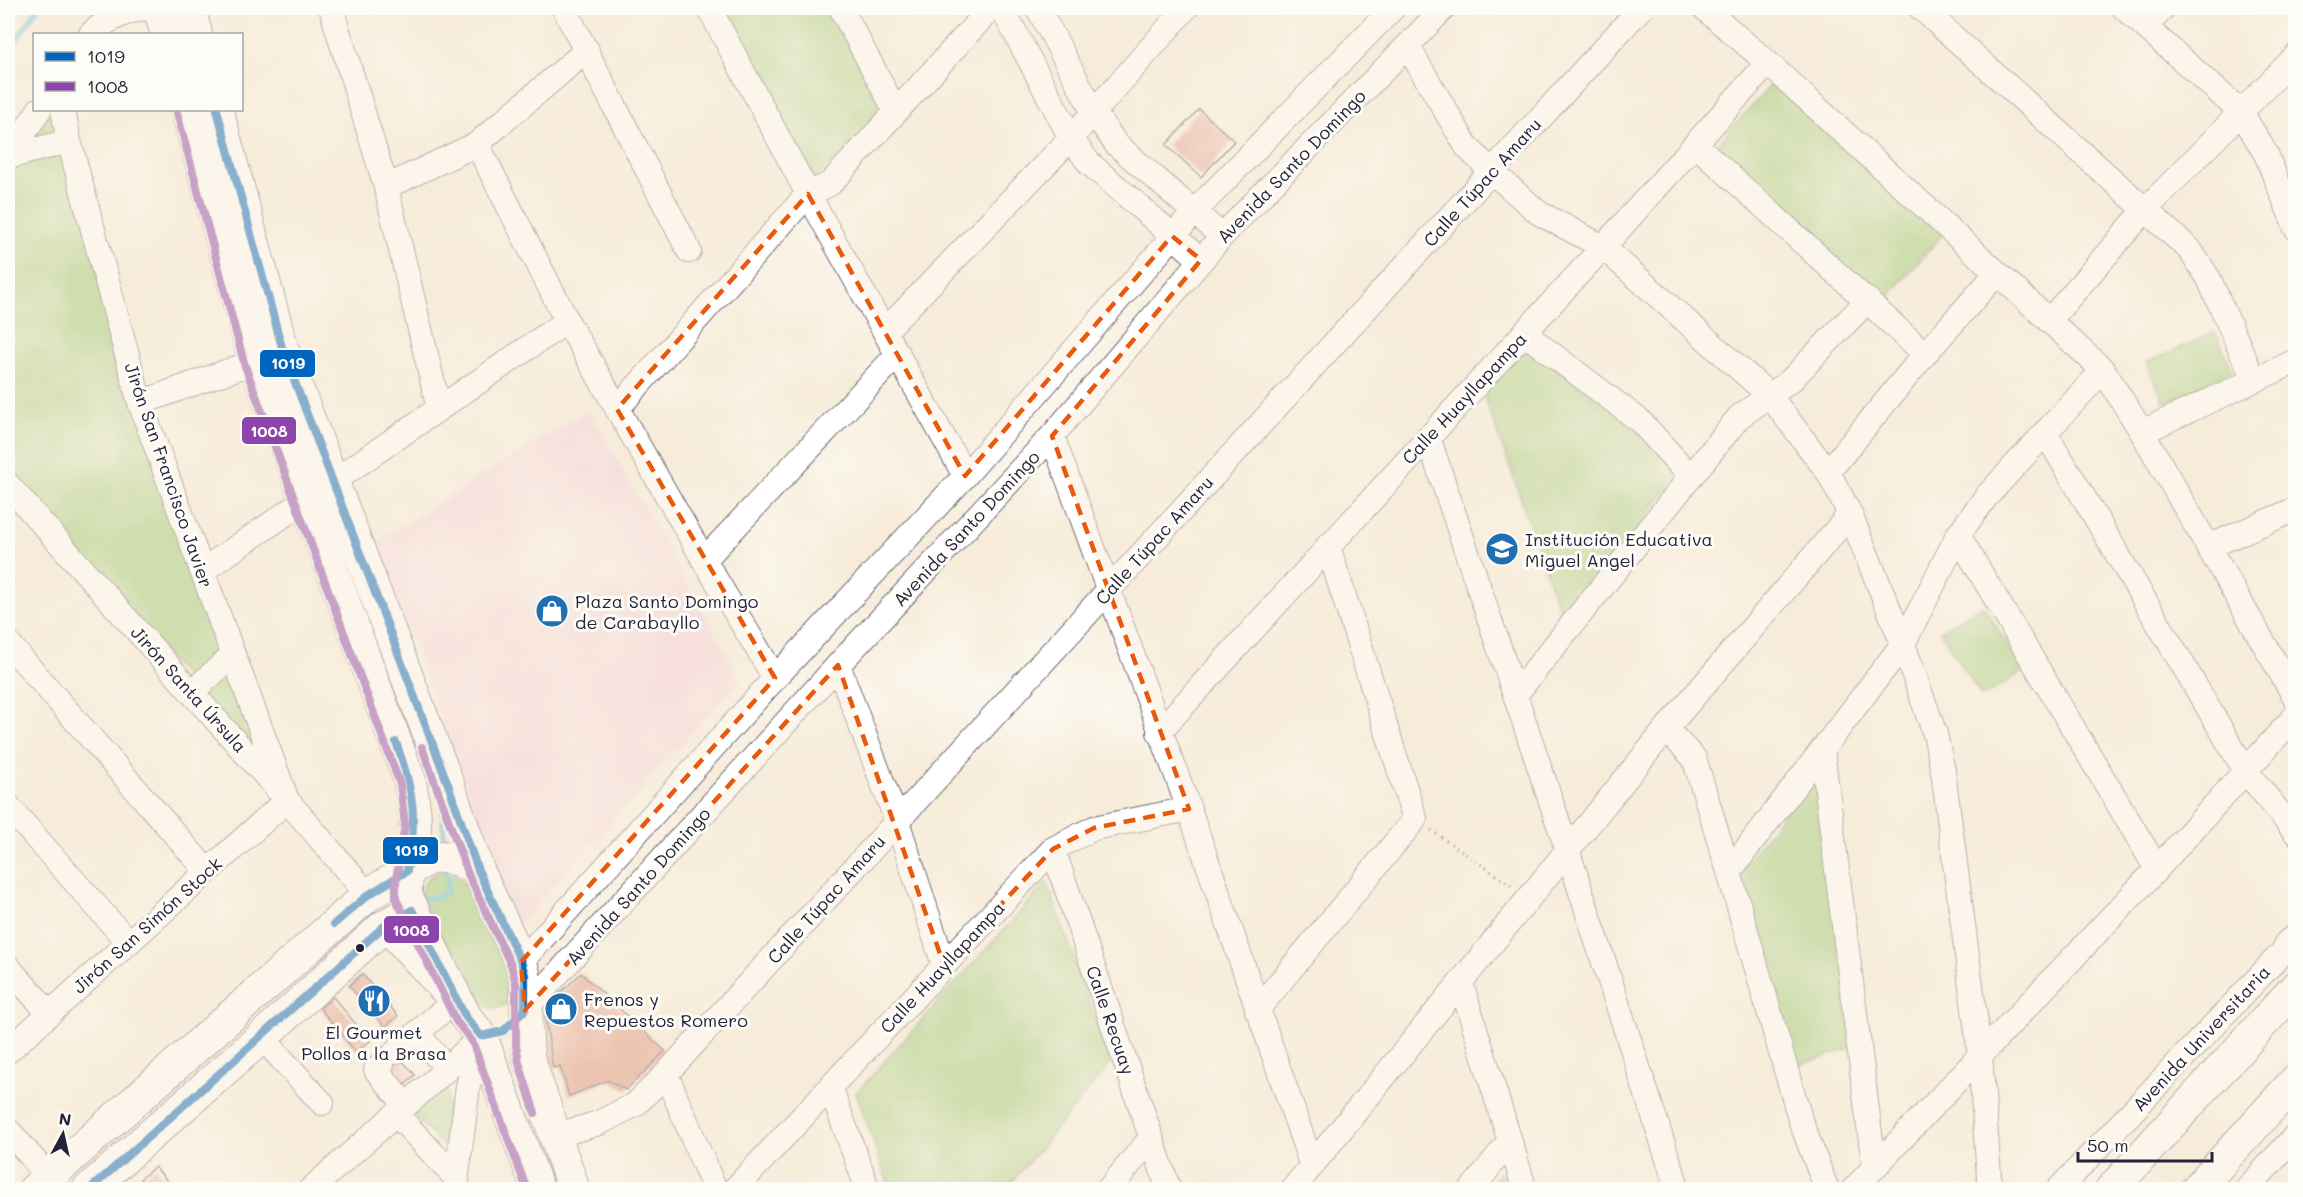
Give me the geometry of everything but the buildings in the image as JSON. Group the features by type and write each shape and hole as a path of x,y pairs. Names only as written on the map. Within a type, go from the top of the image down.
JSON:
{"main road":[{"path":"159,8 167,33"},
{"path":"189,8 196,33"},
{"path":"187,111 269,356 332,483 449,787 478,870 521,962 525,975 526,1043 529,1060 574,1190"},
{"path":"217,111 269,356 305,501 410,781 415,807 415,837 407,871 406,897 466,1018 538,1190"},
{"path":"41,1183 368,895 429,858 446,856 462,861 478,870"},
{"path":"88,1190 263,1036 382,927 412,909"},
{"name":"Avenida Universitaria","path":"2111,1190 2295,987"},
{"name":"Avenida Santo Domingo","path":"466,1018 502,1031 525,1010"},
{"path":"2196,1190 2295,1080"}],"street":[{"path":"93,33 108,20 123,12 147,8"},
{"path":"331,8 386,187 439,409"},
{"path":"564,8 689,251"},
{"path":"709,8 808,194 965,476"},
{"path":"841,8 896,112"},
{"path":"617,409 808,194 830,184 991,8"},
{"path":"1002,8 1071,138 1089,163 1201,260"},
{"path":"1038,8 1094,111 1116,144 1222,236"},
{"path":"885,331 1071,138 1186,8"},
{"name":"Avenida Santo Domingo","path":"525,1010 838,665 1052,436 1222,236 1444,8"},
{"name":"Calle Túpac Amaru","path":"554,1136 599,1123 636,1104 666,1074 1641,8"},
{"path":"1704,8 1768,63 2103,370 2142,432 2295,699"},
{"path":"1921,8 2190,250 2209,279 2254,380"},
{"path":"2124,8 2241,112 2266,154 2295,228"},
{"path":"2146,27 2163,8"},
{"name":"Avenida Santo Domingo","path":"521,962 775,678 965,476 1172,236 1388,9"},
{"path":"1408,46 1467,147 1539,213 1603,247 1769,395 1828,472 1850,514 1903,644 1935,734 1943,771 1980,1055 1990,1190"},
{"path":"386,187 477,144 587,50"},
{"path":"2049,321 2145,210 2295,56"},
{"name":"Calle Huayllapampa","path":"1159,732 1603,247 1768,63"},
{"path":"8,157 38,111"},
{"name":"Jirón San Francisco Javier","path":"63,111 69,141 140,403 287,800"},
{"path":"8,157 69,141"},
{"path":"477,144 567,321 704,560 775,678"},
{"path":"1695,144 1925,354"},
{"path":"1828,472 1925,354 1997,273"},
{"path":"1515,695 1739,417 1790,381 1868,300"},
{"path":"202,571 567,321"},
{"path":"1524,333 1641,421 1690,477"},
{"path":"704,560 898,354"},
{"path":"140,403 269,356"},
{"path":"2142,432 2295,361"},
{"path":"1729,872 1903,644 1958,535 1986,497 2103,370"},
{"path":"2045,432 2245,770 2295,834"},
{"path":"1052,436 1189,809 1312,1166"},
{"path":"1428,437 1567,849 1678,1190"},
{"name":"Jirón Santa Úrsula","path":"8,485 287,800 368,895"},
{"path":"2208,547 2295,509"},
{"path":"1292,1190 1666,729 1850,514"},
{"path":"1958,535 2157,868"},
{"path":"1257,1010 1415,819 1328,546"},
{"path":"8,643 207,871"},
{"path":"192,692 233,655"},
{"path":"838,665 897,821 944,965"},
{"path":"1853,1190 2157,868 2295,715"},
{"path":"1666,729 1694,758 1801,1122 1827,1190"},
{"path":"1822,750 1874,1166"},
{"name":"Jirón San Simón Stock","path":"8,1051 287,800"},
{"path":"8,806 128,942"},
{"name":"Calle Huayllapampa","path":"734,1190 1053,849 1094,828 1189,809"},
{"name":"Calle Recuay","path":"1053,849 1169,1190"},
{"path":"382,927 466,1018 468,1086 456,1184"},
{"name":"Avenida Universitaria","path":"2058,1190 2294,941"},
{"path":"8,967 49,1014"},
{"path":"1461,983 1525,1190"},
{"path":"456,1184 401,1109 376,1070 417,1033 466,1018"},
{"path":"310,1190 447,1069 466,1018"},
{"path":"417,1033 447,1069"},
{"path":"263,1036 322,1103"},
{"path":"666,1074 715,1190"},
{"path":"830,1087 868,1190"},
{"path":"8,1130 41,1183"},
{"path":"2246,1190 2295,1135"},
{"path":"1108,1190 1151,1138"},
{"path":"1471,1190 1509,1142"}],"path":[{"path":"1415,819 1528,898"}],"highlighted area":[{"path":"808,194 965,476 1172,236 1201,260 1052,436 1189,809 1094,828 1053,849 944,965 838,665 525,1010 521,962 775,678 617,409"}],"shaded area":[{"name":"Plaza Santo Domingo de Carabayllo","path":"588,409 741,679 518,926 376,542"}],"green space":[{"path":"721,8 832,8 887,112 813,181"},
{"path":"1775,80 1942,235 1883,303 1710,153"},
{"path":"45,111 56,111 265,762 188,680 8,473 8,172"},
{"path":"2215,332 2233,371 2165,403 2146,363"},
{"path":"1524,344 1636,427 1679,475 1563,622 1482,392"},
{"path":"1983,605 2024,671 1982,697 1940,631"},
{"path":"1818,767 1854,1047 1790,1068 1737,875"},
{"path":"438,872 452,874 464,882 514,973 515,995 507,1004 497,1008 486,1006 476,999 422,902 424,884"},
{"path":"1047,882 1111,1063 1006,1189 890,1189 856,1093"},
{"path":"447,1083 450,1153 411,1113"},
{"path":"1500,1173 1507,1189 1487,1189"}],"waterway":[{"path":"8,52 38,8"},
{"path":"442,812 445,848"},
{"path":"418,900 441,896 448,891 447,869"}],"transit line":[{"name":"1019","path":"89,1190 383,927 412,910 465,1016 481,1036 503,1031 525,1010 525,975 521,962 478,870 449,787 283,351 217,111"},
{"name":"1008","path":"177,113 245,366 400,784 405,825 396,880 396,899 456,1021 472,1041 527,1190"},
{"name":"1019","path":"334,924 368,895 407,871 412,836 412,806 407,776 396,742"},
{"name":"1008","path":"422,747 468,874 511,965 516,984 516,1045 519,1063 535,1113"}],"place":[{"name":"Institución Educativa Miguel Angel","path":"1502,549"},
{"name":"Plaza Santo Domingo de Carabayllo","path":"552,611"},
{"name":"El Gourmet Pollos a la Brasa","path":"374,1001"},
{"name":"Frenos y Repuestos Romero","path":"561,1009"}]}
